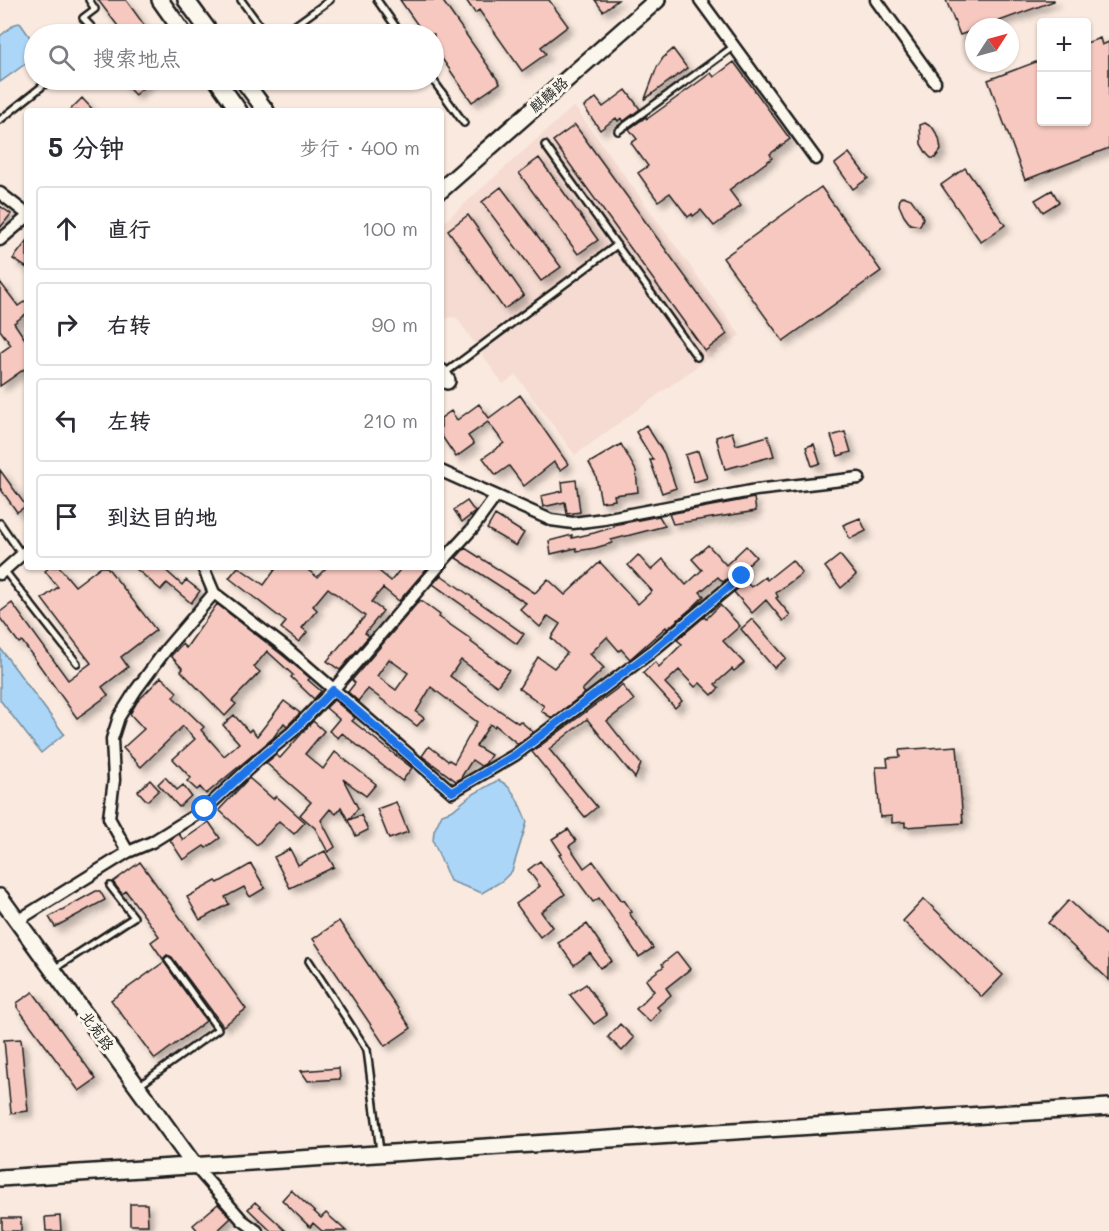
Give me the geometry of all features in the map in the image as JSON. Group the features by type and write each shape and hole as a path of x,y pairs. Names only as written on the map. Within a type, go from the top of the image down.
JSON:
{"main road":[{"path":"160,0 177,24"},
{"path":"186,0 204,24"},
{"name":"麒麟路","path":"444,187 657,0"},
{"path":"224,90 237,108"},
{"path":"250,90 264,108"},
{"name":"北苑路","path":"0,897 194,1165"},
{"path":"0,1178 1109,1107"}],"street":[{"path":"700,0 816,159"},
{"path":"876,0 935,82"},
{"path":"0,193 24,213"},
{"path":"0,240 24,218"},
{"path":"444,472 551,520 573,523 756,490 859,478"},
{"path":"444,560 472,529 496,496"},
{"path":"2,572 24,553"},
{"path":"204,570 214,593 286,648 452,792 515,755 651,652 742,576"},
{"path":"17,921 128,852 152,842 205,809 292,732 333,690 435,570"},
{"path":"128,852 109,818 114,780 112,739 119,717 168,647 214,593"},
{"path":"194,1165 242,1220 257,1231"}],"lane":[{"path":"89,0 95,9 83,18 89,24"},
{"path":"241,0 259,24"},
{"path":"297,24 330,0"},
{"path":"377,0 394,24"},
{"path":"618,131 734,46"},
{"path":"0,120 38,90"},
{"path":"440,90 464,123"},
{"path":"545,146 697,357"},
{"path":"444,376 617,245"},
{"path":"0,523 24,551"},
{"path":"2,572 77,663"},
{"path":"52,970 134,917 110,886"},
{"path":"138,1087 218,1029 168,960"},
{"path":"309,961 367,1050 380,1153"}],"shaded area":[{"path":"574,106 740,335 575,455 516,375 503,384 457,318 446,319 444,316 444,222"}],"water":[{"path":"20,23 24,29 24,65 0,82 0,36 15,24"},
{"path":"0,648 64,734 41,753 0,700"},
{"path":"498,780 513,792 527,822 512,871 502,881 482,893 450,881 433,841 434,831 442,814 453,810 470,796"}],"building":[{"path":"98,0 126,0 143,24 116,24"},
{"path":"400,0 442,0 500,83 472,102 444,61 444,24 417,24"},
{"path":"466,0 549,0 568,26 541,47 546,54 522,71 479,10 475,13"},
{"path":"595,0 618,0 603,11"},
{"path":"946,0 1054,0 1008,18 965,18 965,33 960,35"},
{"path":"1100,38 1102,45 1109,42 1109,148 1025,180 988,80 1009,72 1019,72 1019,68 1037,62 1037,126 1091,126 1091,41"},
{"path":"673,49 687,68 645,99 657,67"},
{"path":"734,62 790,139 770,154 772,158 729,190 741,206 714,226 701,210 688,217 670,193 658,201 638,173 648,166 631,143 637,139 629,129 646,117 647,119 711,73 714,77"},
{"path":"130,90 140,90 135,95"},
{"path":"626,90 640,109 624,121 621,118 618,121 616,118 600,130 584,107 596,98 603,107"},
{"path":"82,98 91,108 72,108"},
{"path":"925,123 933,128 939,138 941,150 935,158 927,154 921,144 920,125"},
{"path":"575,125 727,334 705,351 553,141"},
{"path":"849,153 868,178 853,189 835,164"},
{"path":"539,158 598,240 578,254 519,173"},
{"path":"965,168 1005,225 981,242 941,185"},
{"path":"501,187 561,267 541,281 482,202"},
{"path":"821,187 881,271 783,341 723,258"},
{"path":"1052,190 1059,202 1043,212 1035,200"},
{"path":"903,196 911,199 921,213 923,218 920,226 910,224 904,216 899,205 900,198"},
{"path":"0,206 11,214 0,228"},
{"path":"468,215 524,295 504,309 448,230"},
{"path":"24,245 24,266 13,259"},
{"path":"0,282 18,306 24,302 24,315 14,323 24,338 24,369 0,386 0,353 11,345 0,330"},
{"path":"520,395 568,464 560,470 554,462 524,486 509,466 496,475 483,458 504,443 488,422 468,436 474,444 456,457 444,439 444,416 451,411 457,420 479,404 489,418"},
{"path":"646,425 664,453 676,488 662,493 650,460 653,460 636,432"},
{"path":"732,432 736,445 768,436 774,456 725,469 716,437"},
{"path":"845,432 851,452 838,456 831,436"},
{"path":"621,444 636,471 638,492 614,495 615,500 601,502 596,476 589,463"},
{"path":"814,444 820,463 812,466 806,447"},
{"path":"698,451 707,478 694,482 685,455"},
{"path":"0,470 24,503 24,507 17,512 0,488"},
{"path":"576,480 580,512 567,514 565,502 543,507 541,496 563,491 562,482"},
{"path":"754,498 756,511 673,524 669,514"},
{"path":"467,501 475,512 462,522 454,510"},
{"path":"495,515 524,533 516,546 487,529"},
{"path":"659,516 665,526 611,540 612,543 595,548 577,551 576,548 551,554 549,541 572,535 572,538 594,533 614,527 614,525"},
{"path":"860,518 866,531 850,539 843,525"},
{"path":"708,545 726,565 746,546 756,557 723,582 718,577 700,592 704,596 694,606 630,659 621,649 619,651 607,637 590,654 604,668 582,690 585,693 552,718 541,711 544,706 519,688 538,657 554,668 567,653 551,638 560,624 548,616 540,627 520,609 526,603 456,558 465,548 535,593 548,579 565,595 600,562 638,604 652,591 628,565 638,555 651,570 663,559 686,585 702,570 692,559"},
{"path":"840,555 856,575 841,588 825,567"},
{"path":"792,560 802,573 776,593 778,597 776,598 790,615 783,621 766,600 752,613 734,592 746,582 751,587 765,577 767,580"},
{"path":"62,570 75,586 96,570 109,570 156,630 121,657 128,667 102,687 108,695 77,718 22,641 19,643 0,618 0,612 12,603 68,680 91,663 42,599 58,587 45,571"},
{"path":"138,570 165,570 182,585 186,580 200,591 191,603 167,583 161,590"},
{"path":"236,570 242,570 264,585 275,570 308,570 317,577 324,570 378,570 391,581 400,570 425,570 399,601 383,588 371,602 383,611 365,633 369,636 340,670 327,661 365,616 328,588 313,606 317,610 302,628 307,632 299,642 281,628 286,622 229,578"},
{"path":"441,575 524,634 517,644 433,584"},
{"path":"420,600 509,670 497,686 461,660 450,676 489,705 518,723 520,721 533,732 518,744 495,725 494,727 490,724 476,746 491,755 481,766 472,760 460,779 456,781 422,756 429,746 454,763 477,722 431,687 416,712 424,718 417,726 368,689 358,701 348,692 355,683 352,680","holes":["389,659 408,673 396,690 377,676"]},
{"path":"217,604 310,678 308,680 321,691 314,699 267,651 254,667 260,672 232,701 236,704 225,716 181,671 183,669 171,656 182,644 186,648"},
{"path":"720,605 740,626 723,641 744,663 734,671 732,669 715,684 719,688 712,695 700,683 695,687 679,670 665,683 682,701 675,708 643,673 655,662 659,667 682,644 677,640 704,617 706,619"},
{"path":"752,619 786,658 774,668 741,629"},
{"path":"161,677 177,692 173,697 204,727 201,730 224,756 239,743 223,725 234,715 249,732 251,729 257,736 284,701 300,713 287,726 284,723 273,738 206,794 200,787 197,790 187,781 191,778 173,759 195,739 183,726 141,767 123,748 144,729 130,714 137,702"},
{"path":"622,685 634,700 607,721 641,764 635,778 587,719 549,749 597,807 585,817 532,752"},
{"path":"334,700 355,718 352,721 412,768 402,781 342,733 338,738 329,731 339,719 326,708"},
{"path":"313,721 324,731 305,754 323,769 335,752 376,784 366,796 343,779 358,808 349,820 361,815 368,830 356,836 341,807 336,814 330,809 321,820 335,847 328,852 315,828 300,815 311,802 266,763 276,755 280,758"},
{"path":"957,746 963,823 905,827 905,822 892,823 892,816 880,817 876,767 888,767 887,758 900,757 899,750"},
{"path":"165,777 177,790 183,785 191,796 179,807 158,784"},
{"path":"249,778 273,799 276,796 305,822 294,834 279,821 257,845 219,810"},
{"path":"150,780 159,790 147,801 138,791"},
{"path":"396,802 408,832 389,839 377,809"},
{"path":"209,822 220,838 183,860 170,840 179,834 183,840"},
{"path":"568,829 576,841 569,846 584,868 593,861 622,901 624,900 632,912 629,913 653,948 639,957 599,898 593,902 559,855 562,854 552,839"},
{"path":"290,849 298,865 325,851 334,867 290,888 274,857"},
{"path":"540,861 565,894 541,912 552,927 540,937 516,904 540,886 528,870"},
{"path":"140,862 246,1009 223,1026 172,957 167,955 163,959 151,942 159,936 126,891 122,894 113,882"},
{"path":"251,864 265,888 250,897 244,887 225,897 229,904 200,920 187,897"},
{"path":"96,891 100,891 105,900 55,927 49,917"},
{"path":"924,899 1003,975 982,997 903,921"},
{"path":"1069,900 1109,938 1109,980 1048,923"},
{"path":"339,921 411,1028 385,1046 313,939"},
{"path":"587,924 612,961 600,968 590,953 574,965 558,943"},
{"path":"677,952 690,969 666,988 671,995 657,1007 660,1010 650,1022 636,1009 654,991 646,980"},
{"path":"164,962 206,1021 155,1059 111,1000"},
{"path":"586,984 607,1015 594,1024 570,995"},
{"path":"33,992 96,1079 79,1091 17,1007 17,1003"},
{"path":"620,1024 634,1038 622,1051 608,1037"},
{"path":"21,1039 28,1111 11,1113 4,1040"},
{"path":"339,1068 340,1079 308,1081 301,1071"},
{"path":"291,1190 321,1218 326,1213 346,1231 322,1231 313,1223 310,1227 282,1200"},
{"path":"255,1202 286,1231 271,1231 248,1209"},
{"path":"130,1204 147,1204 148,1225 130,1225"},
{"path":"218,1204 231,1218 217,1231 198,1231 193,1225"},
{"path":"60,1216 61,1231 46,1231 45,1217"},
{"path":"2,1218 21,1218 21,1231 2,1231"}],"route":[{"path":"205,809 292,732 333,690 452,792 515,755 651,652 742,576"}]}
